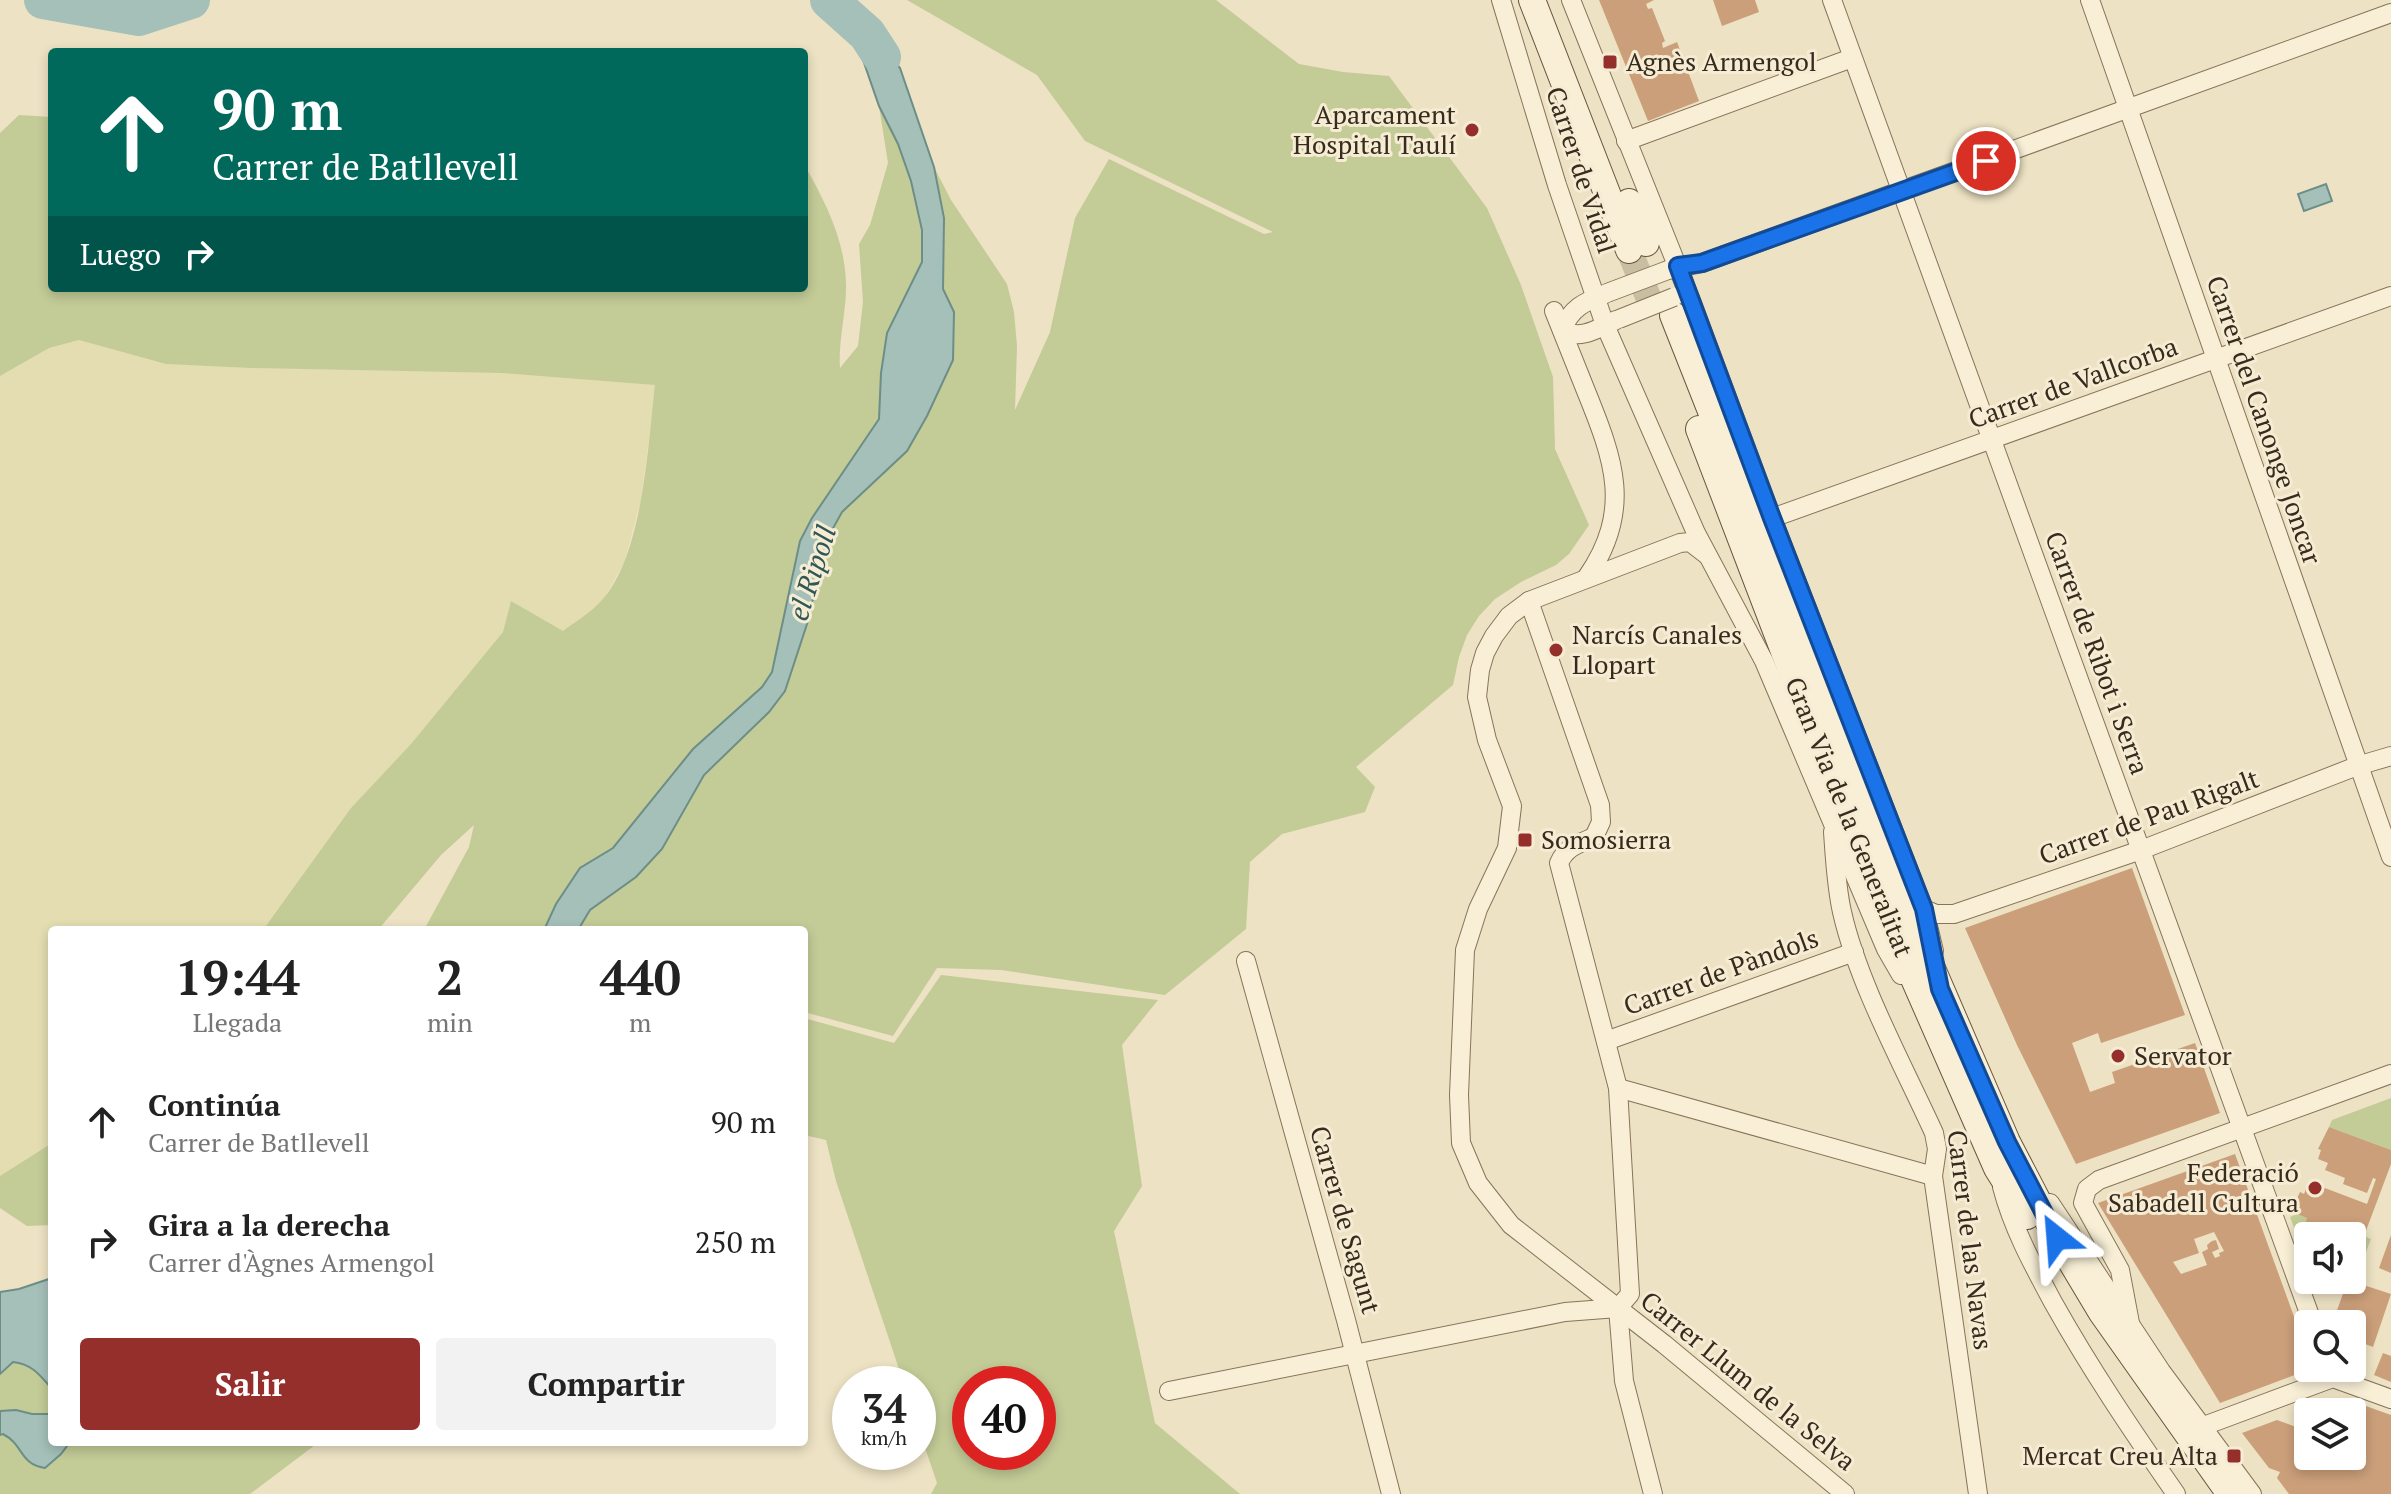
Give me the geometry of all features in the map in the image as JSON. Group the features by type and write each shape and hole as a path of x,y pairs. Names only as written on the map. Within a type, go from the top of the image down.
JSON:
{"street":[{"name":"Carrer de Vidal","path":"1501,0 1557,185 1612,322 1618,354 1707,555 1764,661 1886,949 1951,1060"},
{"path":"1532,0 1637,246 1549,0"},
{"path":"1571,0 1673,268 1674,309 1772,518 1924,909 1940,989"},
{"name":"Carrer de Ribot i Serra","path":"1832,0 2308,1310"},
{"name":"Carrer del Canonge Joncar","path":"2090,0 2391,857"},
{"path":"1562,330 1567,317 1582,302 1673,268 1702,263 2391,13"},
{"path":"1626,141 1852,58"},
{"name":"Carrer de Vallcorba","path":"1772,518 2391,296"},
{"path":"1562,330 1570,335 1580,335 1612,322 1674,309"},
{"name":"Gran Via de la Generalitat","path":"1674,309 2009,1170 2057,1238 2102,1313 2230,1494"},
{"name":"Gran Via de la Generalitat","path":"1674,309 1875,890 1951,1060 2101,1343 2210,1494"},
{"path":"1554,311 1608,444 1616,476 1615,506 1609,533 1600,558 1587,577"},
{"path":"1169,1391 1565,1312 1618,1308 1630,1294 1618,1088 1559,863 1563,853 1571,847 1594,837 1601,822 1600,805 1529,601 1685,542 1695,544 1707,555"},
{"name":"Carrer Llum de la Selva","path":"1529,601 1509,616 1494,636 1485,653 1477,697 1487,740 1512,806 1507,848 1478,909 1465,950 1459,1095 1461,1143 1478,1183 1511,1225 1618,1308 1845,1494"},
{"name":"Carrer de Pau Rigalt","path":"1924,909 1936,914 1954,914 2141,850 2357,766 2391,756"},
{"name":"Carrer de las Navas","path":"1831,818 1836,881 1854,952 1934,1133 1937,1149 1933,1176 1978,1494"},
{"name":"Carrer de Pàndols","path":"1606,1041 1854,952"},
{"name":"Carrer de Sagunt","path":"1246,961 1356,1354 1391,1494"},
{"path":"2130,1323 2120,1270 2083,1203 2087,1189 2099,1180 2391,1074"},
{"path":"1618,1088 1933,1176"},
{"path":"2009,1170 2041,1190 2057,1211 2201,1427 2252,1494"},
{"path":"2009,1170 2009,1213 2023,1247 2096,1375 2176,1494"},
{"path":"1618,1308 1624,1381 1653,1494"},
{"path":"2201,1427 2309,1382"},
{"path":"2352,1382 2391,1399"}],"shaded area":[{"path":"79,340 166,364 502,373 656,385 641,499 624,563 603,600 563,632 511,602 503,632 411,744 351,808 266,926 48,926 48,1146 0,1176 0,376 49,348"}],"green space":[{"path":"907,0 1216,0 1299,64 1389,76 1487,208 1521,285 1553,377 1555,449 1589,525 1569,554 1556,565 1495,599 1467,635 1453,685 1356,767 1375,787 1365,812 1282,834 1250,862 1246,929 1165,995 1001,970 937,968 893,1036 808,1013 808,926 426,926 469,847 474,825 441,855 381,926 266,926 351,808 411,744 503,632 511,601 563,631 602,600 627,556 635,528 646,468 655,385 502,373 166,364 79,340 49,348 0,376 0,133 19,115 48,117 48,292 808,292 808,172 827,208 843,254 846,287 840,368 858,346 863,302 859,244 870,225 888,163 879,106 934,167 951,200 1007,284 1014,312 1017,346 1015,410 1050,332 1075,218 1109,159 1264,234 1273,232 1085,141 1037,75"},
{"path":"941,975 1158,1000 1122,1045 1142,1186 1114,1231 1155,1423 1240,1494 931,1494 937,1483 933,1470 936,1470 936,1366 898,1366 836,1181 826,1140 808,1136 808,1019 894,1043"},
{"path":"2391,1098 2391,1150 2329,1127 2332,1120"},
{"path":"48,1146 48,1225 27,1226 0,1208 0,1176"},
{"path":"2297,1214 2307,1218 2306,1222 2294,1222 2294,1228 2290,1217"},
{"path":"0,1347 48,1371 48,1446 314,1446 250,1494 0,1494"}],"water":[{"path":"842,12 874,36 900,68 934,167 944,218 943,289 954,312 953,360 907,451 842,512 827,539 807,624 785,691 769,712 704,775 662,849 636,877 590,910 580,926 546,926 556,904 580,868 613,848 693,749 762,687 772,672 800,541 812,518 879,419 887,333 922,262 922,230 911,181 898,144 879,106 854,34"},
{"path":"2326,184 2332,201 2304,211 2298,194"},
{"path":"48,1279 48,1385 35,1371 20,1363 13,1362 0,1374 0,1292"},
{"path":"0,1411 48,1414 48,1446 67,1446 45,1468 30,1463 10,1438 0,1435"}],"building":[{"path":"1599,0 1654,0 1646,4 1648,9 1652,8 1665,41 1663,48 1677,42 1699,101 1648,121"},
{"path":"1713,0 1755,0 1759,12 1722,26"},
{"path":"2132,868 2185,1015 2101,1043 2098,1033 2072,1043 2090,1092 2115,1083 2112,1072 2195,1043 2220,1113 2076,1164 2017,1045 1965,928"},
{"name":"Federació Sabadell Cultura","path":"2329,1127 2391,1150 2391,1164 2366,1231 2366,1222 2306,1222 2307,1218 2297,1214 2300,1205 2295,1203 2300,1192 2304,1194 2309,1182 2367,1204 2376,1179 2373,1178 2367,1193 2343,1184 2345,1178 2325,1170 2328,1163 2318,1159 2321,1150 2318,1149"},
{"path":"2235,1154 2294,1316 2294,1375 2220,1403 2098,1203","holes":["2214,1232 2224,1251 2219,1253 2220,1256 2215,1258 2212,1252 2219,1249 2216,1240 2202,1252 2207,1265 2181,1274 2173,1262 2199,1253 2194,1239"]},
{"path":"2391,1235 2391,1273 2379,1268"},
{"path":"2366,1286 2391,1294 2373,1347 2366,1344 2366,1310 2337,1310 2343,1294 2366,1294"},
{"path":"2383,1353 2391,1356 2391,1382 2374,1375"},
{"path":"2366,1406 2391,1415 2391,1494 2289,1494 2277,1478 2280,1472 2269,1468 2242,1433 2277,1420 2294,1426 2294,1470 2366,1470"}],"waterway":[{"name":"el Ripoll","path":"43,0 139,17 191,0"},
{"name":"el Ripoll","path":"829,0 867,34 882,57"}],"tunnel":[{"path":"1629,250 1658,321"}],"place":[{"name":"Agnès Armengol","path":"1610,62"},
{"name":"Aparcament Hospital Taulí","path":"1472,130"},
{"name":"Narcís Canales Llopart","path":"1556,650"},
{"name":"Somosierra","path":"1525,840"},
{"name":"Servator","path":"2118,1056"},
{"name":"Federació Sabadell Cultura","path":"2315,1188"},
{"name":"Mercat Creu Alta","path":"2234,1456"}],"route":[{"path":"1986,161 1702,263 1678,266 1924,909 1940,989 2007,1142 2057,1238"}]}
